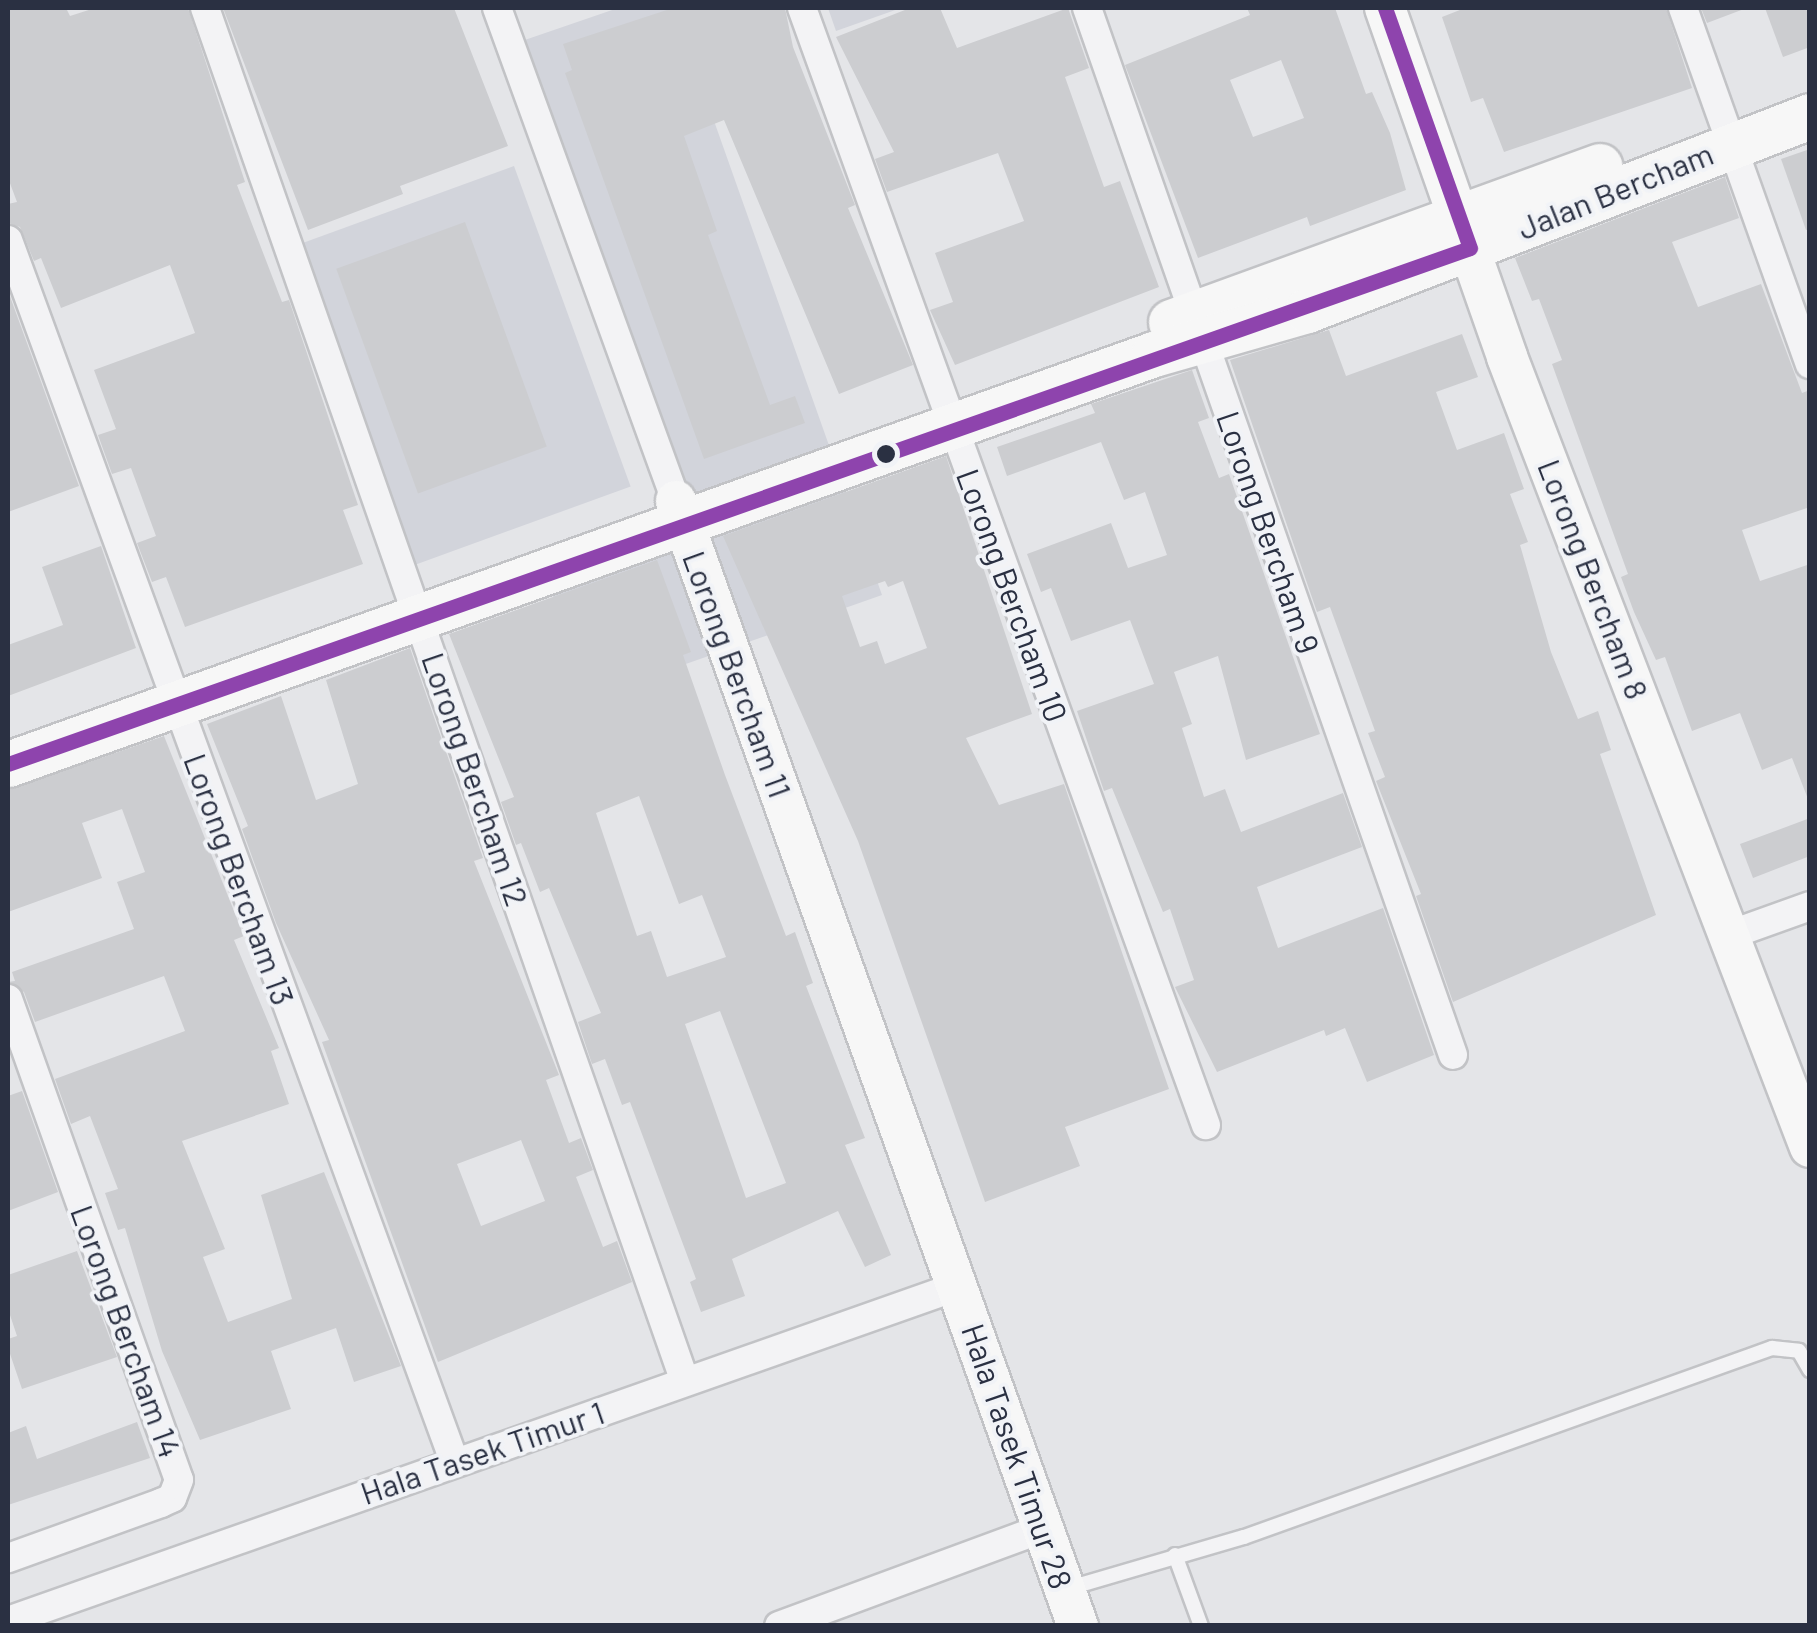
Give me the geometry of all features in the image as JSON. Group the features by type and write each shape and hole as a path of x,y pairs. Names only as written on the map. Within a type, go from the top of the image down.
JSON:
{"main road":[{"name":"Jalan Bercham","path":"8,764 172,694 1464,231 1728,134 1810,95"},
{"name":"Jalan Bercham","path":"1728,134 1810,116"},
{"name":"Jalan Bercham","path":"8,742 172,694"}],"street":[{"name":"Lorong Bercham 12","path":"206,8 685,1382"},
{"name":"Lorong Bercham 11","path":"496,8 958,1286"},
{"name":"Lorong Bercham 10","path":"802,8 1206,1126"},
{"name":"Lorong Bercham 9","path":"1087,8 1453,1055"},
{"name":"Lorong Bercham 8","path":"1385,8 1464,231 1810,1147"},
{"path":"1683,8 1810,364"},
{"name":"Lorong Bercham 13","path":"8,240 454,1461"},
{"path":"1732,934 1810,906"},
{"name":"Lorong Bercham 14","path":"8,999 180,1480 172,1498 161,1503 8,1558"},
{"name":"Hala Tasek Timur 1","path":"8,1621 958,1286"},
{"name":"Hala Tasek Timur 28","path":"958,1286 1072,1608"},
{"path":"778,1626 840,1615 1044,1528"}],"lane":[{"path":"1072,1608 1176,1556 1244,1537 1772,1348 1799,1351 1810,1370"},
{"path":"1176,1556 1202,1626"}],"shaded area":[{"path":"618,8 674,8 882,595 589,698 545,574 682,521 507,46"},
{"path":"828,8 901,8 836,31"},
{"path":"514,166 631,486 414,565 298,245"}],"building":[{"path":"8,8 66,8 70,16 95,8 188,8 245,182 237,185 282,302 289,300 358,505 343,510 363,564 185,627 166,577 152,582 137,543 156,536 131,468 112,474 98,435 116,429 94,370 195,333 170,265 61,308 41,258 34,261 20,227 8,223 8,204 17,202 8,178"},
{"path":"223,8 454,8 508,146 400,186 403,194 308,230"},
{"path":"673,8 785,8 793,47 855,205 848,208 913,365 839,394 724,120 684,136 717,231 708,235 770,405 795,396 805,423 704,459 565,73 572,70 563,44"},
{"path":"910,8 940,8 957,48 1068,8 1089,68 1065,77 1104,187 1120,181 1159,287 955,365 930,310 953,302 935,253 1024,221 998,153 887,192 875,159 894,152 836,37"},
{"path":"1247,8 1335,8 1366,94 1372,92 1390,133 1406,190 1310,226 1307,217 1198,258 1125,65 1250,15","holes":["1281,60 1304,118 1253,137 1230,80"]},
{"path":"1465,8 1666,8 1692,88 1504,152 1483,98 1471,102 1442,17"},
{"path":"1701,8 1743,8 1744,9 1707,23"},
{"path":"1765,8 1810,8 1810,47 1783,57"},
{"path":"1810,149 1810,229 1806,230 1781,159"},
{"path":"1725,177 1739,218 1672,242 1698,307 1761,284 1802,393 1810,390 1810,507 1742,530 1760,581 1810,564 1808,799 1792,758 1762,770 1740,713 1692,731 1665,657 1656,660 1634,612 1621,577 1628,574 1552,364 1562,360 1539,299 1532,301 1515,258"},
{"path":"465,222 547,447 418,493 336,269"},
{"path":"8,291 79,486 8,512"},
{"path":"1329,330 1346,376 1462,334 1478,377 1436,392 1457,450 1504,433 1524,489 1510,494 1528,542 1520,545 1551,652 1578,719 1598,711 1611,750 1600,754 1656,915 1453,1002 1416,896 1421,894 1376,781 1385,777 1368,733 1375,731 1330,607 1317,612 1230,360"},
{"path":"1192,370 1209,418 1198,422 1219,478 1229,474 1320,734 1246,760 1218,656 1174,672 1192,724 1182,728 1204,797 1225,789 1241,832 1343,793 1362,847 1257,887 1278,948 1383,908 1434,1055 1367,1082 1345,1028 1326,1036 1324,1030 1217,1072 1175,987 1194,980 1170,909 1163,912 1112,788 1104,791 1077,711 1154,684 1130,620 1071,641 1051,588 1041,592 1027,554 1111,523 1128,568 1167,555 1145,492 1124,500 1101,442 1007,476 997,447 1095,413 1091,404"},
{"path":"946,456 1032,714 966,738 999,805 1064,784 1169,1089 1065,1127 1080,1166 985,1202 858,841 723,536","holes":["885,581 888,587 903,581 927,648 885,664 877,641 860,647 842,596"]},
{"path":"101,546 136,648 8,696 8,645 63,625 42,567"},
{"path":"657,560 691,652 683,655 725,775 786,936 795,932 813,983 806,986 865,1138 845,1145 891,1255 865,1267 838,1211 732,1259 745,1296 701,1312 690,1282 696,1279 630,1102 622,1105 605,1059 592,1064 578,1022 601,1013 549,888 540,892 521,843 516,845 501,802 514,797 449,634","holes":["639,796 679,904 702,895 726,957 667,977 651,931 637,936 596,813","720,1011 786,1183 746,1198 685,1024"]},
{"path":"410,648 483,858 474,861 559,1075 546,1080 569,1143 581,1138 593,1170 576,1177 603,1247 617,1241 632,1282 438,1362 322,1042 329,1040 276,923 242,829 248,826 207,724 281,696 316,800 358,784 326,680","holes":["521,1140 545,1201 481,1226 457,1164"]},
{"path":"164,736 244,936 234,940 279,1048 271,1051 289,1104 182,1141 225,1249 203,1257 228,1322 292,1299 261,1195 324,1172 401,1366 354,1382 336,1328 271,1351 291,1409 200,1440 162,1351 125,1228 118,1230 105,1193 118,1189 90,1116 71,1124 55,1079 185,1031 164,976 35,1022 24,992 8,982 15,981 12,972 134,929 117,882 145,872 122,809 82,823 102,878 8,912 8,790"},
{"path":"1810,818 1810,856 1753,878 1740,844"},
{"path":"22,1091 58,1192 8,1211 8,1096"},
{"path":"77,1251 117,1357 22,1389 8,1348 8,1339 17,1336 8,1309 8,1275"},
{"path":"137,1422 150,1458 8,1505 8,1433 26,1426 37,1459"}],"transit line":[{"path":"8,764 1470,248 1385,8"}]}
